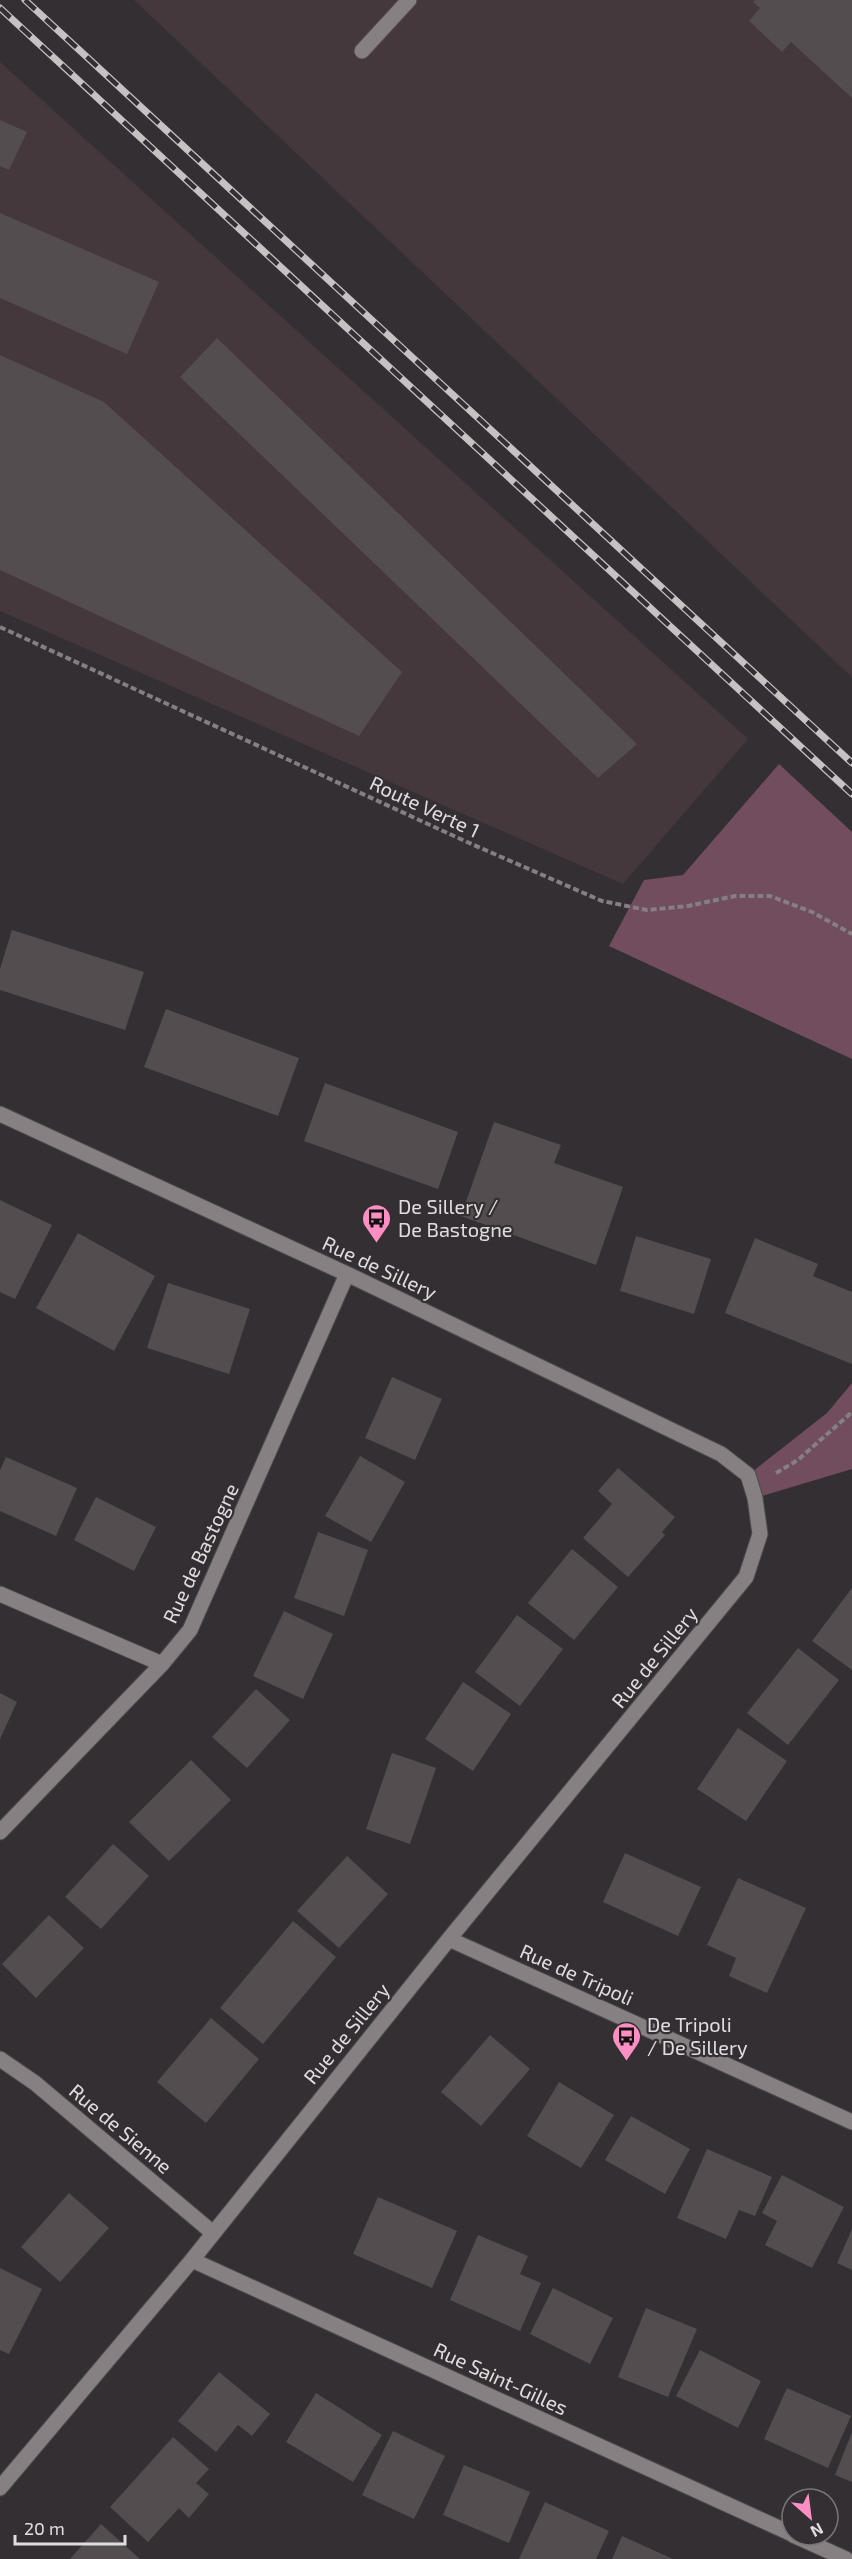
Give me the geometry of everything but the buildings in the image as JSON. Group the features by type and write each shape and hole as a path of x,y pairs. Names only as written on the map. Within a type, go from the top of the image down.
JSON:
{"street":[{"path":"362,51 409,0"},
{"name":"Rue de Sillery","path":"0,1114 347,1274 721,1454 748,1475 755,1498 760,1534 746,1577 449,1939 192,2260 0,2488"},
{"name":"Rue de Bastogne","path":"0,1832 162,1664 190,1630 347,1274"},
{"path":"0,1594 162,1664"},
{"name":"Rue de Tripoli","path":"449,1939 852,2122"},
{"name":"Rue de Sienne","path":"0,2060 35,2083 213,2232"},
{"name":"Rue Saint-Gilles","path":"192,2260 780,2529"},
{"name":"Rue Saint-Gilles","path":"820,2547 846,2559"}],"path":[{"name":"Route Verte 1","path":"0,627 468,842 602,901 646,910 682,907 735,896 770,896 812,912 852,934"},
{"path":"781,1470 798,1460 852,1412"}],"shaded area":[{"path":"134,0 852,0 852,677 841,667"},
{"path":"0,62 748,739 623,884 0,611"},
{"path":"779,764 852,832 852,1059 609,946 644,880 683,875"},
{"path":"852,1383 852,1469 755,1498 748,1475 827,1413"}],"railway":[{"path":"25,0 852,763"},
{"path":"0,8 852,794"}],"place":[{"name":"De Sillery / De Bastogne","path":"377,1244"},
{"name":"De Tripoli / De Sillery","path":"626,2062"}]}
